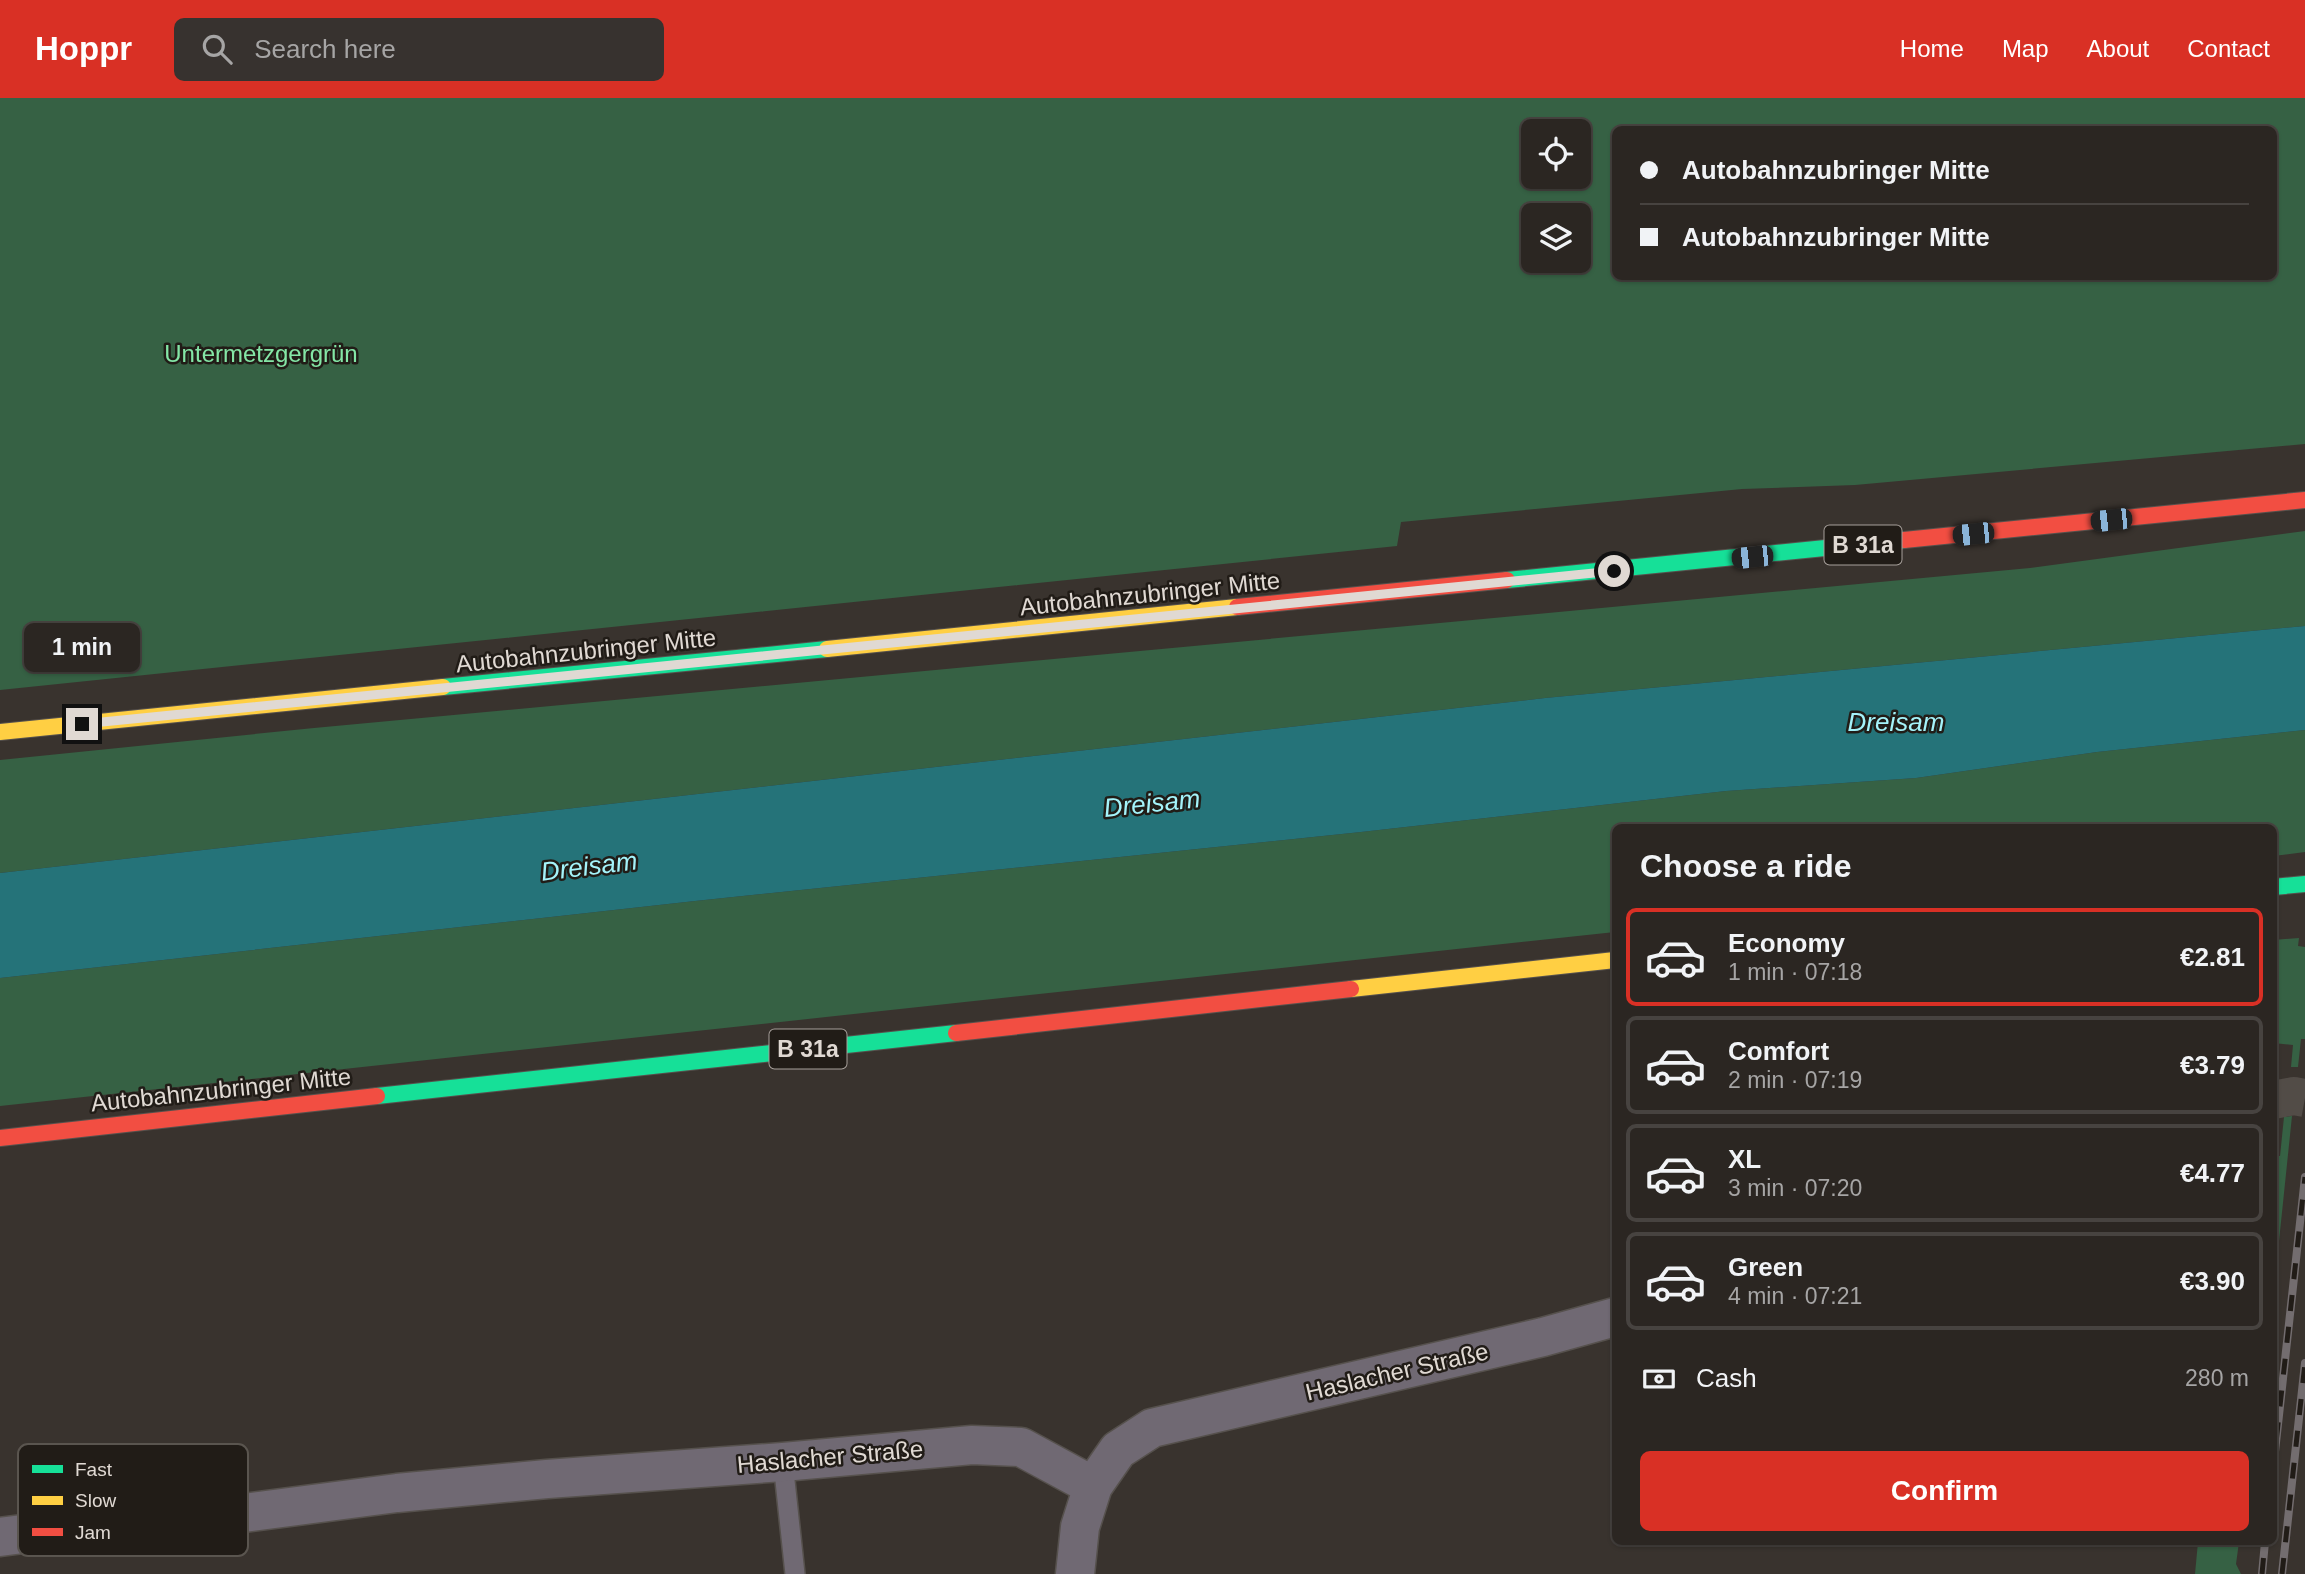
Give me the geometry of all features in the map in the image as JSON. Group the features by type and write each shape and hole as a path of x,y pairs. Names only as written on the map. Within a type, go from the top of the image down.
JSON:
{"highway":[{"name":"Autobahnzubringer Mitte","path":"0,732 2305,500"},
{"path":"2277,887 2305,884"},
{"name":"Autobahnzubringer Mitte","path":"0,1138 1612,960"}],"street":[{"name":"Haslacher Straße","path":"248,1512 397,1493 547,1479 972,1445 1021,1447 1093,1486 1118,1450 1152,1428 1543,1337 1612,1318"},
{"path":"1075,1574 1080,1527 1093,1486"},
{"name":"Haslacher Straße","path":"0,1537 18,1535"}],"lane":[{"path":"783,1462 795,1574"}],"green space":[{"name":"Untermetzgergrün","path":"0,98 2305,98 2305,444 1855,485 1742,489 1401,522 1397,546 0,690"},
{"path":"2305,531 2305,626 1545,698 0,873 0,760 314,728 2030,568"},
{"path":"2305,730 2305,852 2277,856 2277,824 1612,824 1612,932 0,1106 0,978 1726,791 1916,778 2097,752"},
{"path":"2299,938 2298,946 2305,947 2305,1039 2301,1039 2298,1067 2291,1067 2293,1045 2277,1043 2277,940"},
{"path":"2292,1116 2277,1260 2277,1156 2280,1156 2284,1117"},
{"path":"2198,1545 2239,1545 2236,1564 2241,1574 2195,1574"}],"water":[{"name":"Dreisam","path":"2305,626 2305,730 2097,752 1916,778 1726,791 0,978 0,873 1545,698"}],"tunnel":[{"path":"2277,1099 2294,1096 2305,1098"}],"railway":[{"path":"2277,1433 2305,1177"},
{"path":"2282,1574 2305,1363"},
{"path":"2262,1574 2265,1545"}],"traffic: fast":[{"path":"1507,580 1904,540"},
{"path":"443,687 827,649"},
{"path":"2277,887 2305,884"},
{"path":"377,1096 956,1033"}],"traffic: slow":[{"path":"827,649 1237,607"},
{"path":"0,732 443,687"},
{"path":"1351,989 1612,960"}],"traffic: jam":[{"path":"1904,540 2305,500"},
{"path":"1237,607 1507,580"},
{"path":"956,1033 1351,989"},
{"path":"0,1138 377,1096"}],"route":[{"path":"82,724 1614,571"}]}
